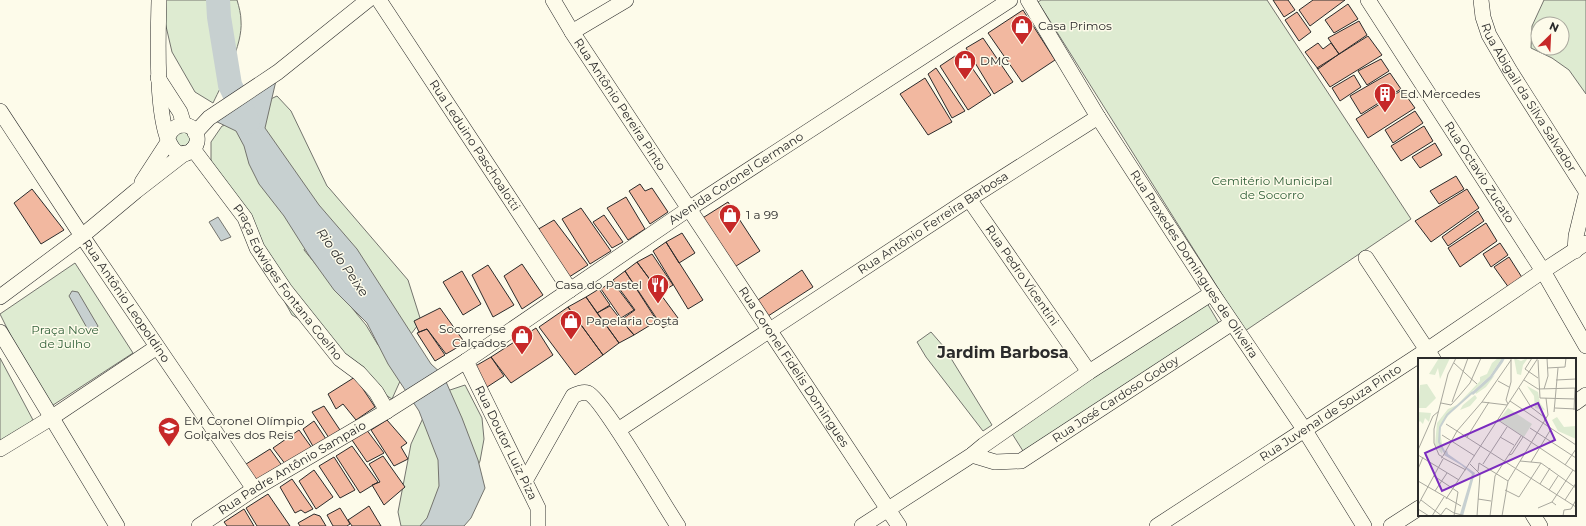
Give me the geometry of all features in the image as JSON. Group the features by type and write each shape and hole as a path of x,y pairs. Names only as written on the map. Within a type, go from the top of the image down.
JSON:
{"street":[{"path":"158,0 158,78 163,124 173,150 181,154 189,151"},
{"path":"136,191 168,139 172,129 176,127 190,129 209,118 278,72 368,0"},
{"name":"Rua Leduino Paschoalotti","path":"379,0 570,290"},
{"name":"Rua Antônio Pereira Pinto","path":"553,0 572,32 690,208"},
{"path":"572,32 626,0"},
{"name":"Avenida Coronel Germano","path":"462,364 690,208 1010,0"},
{"name":"Rua Praxedes Domingues de Oliveira","path":"1028,0 1098,117 1212,293 1304,429 1364,526"},
{"name":"Rua Octavio Zucato","path":"1368,0 1542,271 1586,346"},
{"name":"Rua Abigail da Silva Salvador","path":"1481,0 1483,17 1489,35 1586,191"},
{"path":"0,297 82,236 136,191 189,151 197,141 158,78"},
{"name":"Rua Antônio Leopoldino","path":"0,111 4,127 82,236 254,489"},
{"name":"Rua Antônio Ferreira Barbosa","path":"618,430 969,199 1098,117"},
{"name":"Praça Edwiges Fontana Coelho","path":"189,151 245,218 257,248 285,290 340,359 359,373 390,409"},
{"path":"1580,247 1576,236 1586,195"},
{"name":"Rua Pedro Vicentini","path":"969,199 1088,372"},
{"name":"Rua Coronel Fidelis Domingues","path":"690,208 769,332 899,526"},
{"name":"Rua Juvenal de Souza Pinto","path":"1430,354 1542,271 1580,247"},
{"path":"1366,258 1430,354"},
{"path":"862,526 972,455 1088,372 1212,293"},
{"name":"Rua José Cardoso Godoy","path":"972,455 995,462 1021,461 1232,323"},
{"path":"0,332 117,526"},
{"path":"0,450 158,347"},
{"name":"Rua Juvenal de Souza Pinto","path":"1157,526 1304,429 1418,361"},
{"name":"Rua Padre Antônio Sampaio","path":"199,526 254,489 390,409 462,364"},
{"name":"Rua Doutor Luiz Piza","path":"462,364 538,508 538,526"},
{"path":"525,481 573,396 580,393 588,393 594,398 618,430 678,526"},
{"path":"1576,402 1586,396"},
{"path":"1391,526 1418,509"},
{"path":"1534,516 1540,526"}],"green space":[{"path":"163,0 237,0 241,18 239,41 232,63 213,103 195,92 172,52 162,9"},
{"name":"Cemitério Municipal de Socorro","path":"1041,0 1267,0 1411,219 1245,331 1038,2"},
{"path":"1544,0 1586,0 1586,94 1569,70 1548,56 1570,56 1570,16 1537,16"},
{"path":"277,96 291,111 327,186 408,280 421,321 408,338 253,117 258,105"},
{"path":"234,123 305,247 304,250 366,325 378,345 392,360 401,379 392,399 373,387 313,327 292,315 240,221 211,163 211,142 222,126"},
{"path":"178,132 186,132 190,135 188,145 180,146 175,139"},
{"name":"Praça Nove de Julho","path":"75,263 133,353 47,409 0,314"},
{"path":"1207,303 1220,325 1023,451 1011,432"},
{"path":"931,332 944,347 992,425 983,431 926,357 917,342"},
{"name":"Praça Nove de Julho","path":"0,358 33,420 0,445"},
{"path":"465,385 482,418 484,439 480,461 449,526 401,526 398,512 411,444 429,405 444,392"}],"water":[{"path":"278,72 265,128 319,205 357,249 431,364 443,375 462,418 478,460 485,488 471,518 464,526 420,526 427,518 439,486 438,460 419,411 388,364 367,323 334,290 308,254 284,216 259,184 249,164 244,146 236,131 209,118"},
{"path":"218,217 231,237 221,241 209,222"},
{"path":"72,291 78,292 98,326 93,334 87,328 69,296"}],"building":[{"path":"1273,0 1288,0 1295,10 1284,17"},
{"path":"1313,0 1345,0 1310,26 1299,10"},
{"path":"1348,4 1358,19 1334,33 1325,20"},
{"name":"Casa Primos","path":"1023,10 1055,60 1022,82 988,33"},
{"path":"1297,12 1311,32 1299,41 1285,20"},
{"path":"1359,21 1367,35 1339,54 1328,38"},
{"path":"1368,36 1382,55 1330,87 1317,68"},
{"path":"983,38 1013,82 994,94 966,48"},
{"path":"1318,43 1323,49 1331,43 1339,54 1318,69 1305,52"},
{"name":"DMC","path":"961,52 991,95 968,110 940,66"},
{"path":"1381,59 1389,71 1367,85 1358,71"},
{"path":"936,68 965,111 952,118 928,74"},
{"path":"1390,73 1401,89 1361,114 1350,96"},
{"path":"1354,75 1361,87 1340,101 1332,88"},
{"path":"925,78 952,122 928,135 900,94"},
{"name":"Ed. Mercedes","path":"1402,90 1415,108 1368,138 1356,119"},
{"path":"1415,111 1423,123 1393,143 1385,130"},
{"path":"1424,126 1433,141 1401,161 1391,146"},
{"path":"1435,143 1442,155 1420,168 1412,157"},
{"path":"1456,176 1464,189 1439,204 1430,191"},
{"path":"640,184 645,191 652,188 668,212 650,224 629,191"},
{"path":"32,189 64,230 41,244 14,203"},
{"path":"1467,189 1479,208 1431,242 1415,221"},
{"path":"626,197 645,229 628,240 607,208"},
{"name":"1 a 99","path":"728,202 760,251 733,268 701,219"},
{"path":"581,208 611,251 590,264 562,219"},
{"path":"1478,211 1484,221 1448,246 1442,237"},
{"path":"604,215 623,242 612,248 593,222"},
{"path":"554,220 588,265 566,279 535,231"},
{"path":"1486,223 1497,241 1460,267 1448,248"},
{"path":"682,233 695,253 679,263 666,242"},
{"path":"666,242 703,300 688,309 653,251"},
{"path":"1500,243 1508,255 1491,267 1483,254"},
{"path":"652,254 673,285 660,293 637,262"},
{"path":"1509,257 1523,279 1509,288 1494,267"},
{"name":"Casa do Pastel","path":"637,262 678,318 663,328 625,271"},
{"path":"522,264 543,295 522,309 504,276"},
{"path":"488,265 514,305 493,317 472,275"},
{"path":"802,270 813,287 765,318 755,302"},
{"path":"462,271 481,304 463,315 443,282"},
{"path":"625,271 657,321 634,335 621,320 635,310 613,280"},
{"path":"612,281 634,310 621,318 601,289"},
{"path":"599,289 610,305 597,313 586,297"},
{"path":"586,297 619,343 603,355 568,307"},
{"path":"610,306 634,335 619,343 597,313"},
{"name":"Papelaria Costa","path":"568,307 603,355 575,375 539,327"},
{"path":"440,308 465,343 446,354 427,329 419,332 414,321"},
{"name":"Socorrense Calçados","path":"536,328 553,355 511,383 491,357"},
{"path":"427,329 445,355 435,361 417,333"},
{"path":"491,357 504,376 481,391 472,368"},
{"path":"355,377 375,407 356,420 343,404 336,409 328,394"},
{"path":"324,406 340,430 329,438 312,412"},
{"path":"387,420 407,443 401,447 408,459 394,466 371,430"},
{"path":"314,421 326,439 314,448 303,429"},
{"path":"366,429 384,453 367,462 352,440"},
{"path":"299,430 312,448 286,465 273,448"},
{"path":"352,446 378,482 360,493 336,456"},
{"path":"270,449 283,467 257,484 243,466"},
{"path":"383,456 405,487 384,505 372,485 380,482 369,464"},
{"path":"334,457 355,490 340,498 319,466"},
{"path":"314,470 333,497 316,509 299,481"},
{"path":"292,479 313,509 305,513 301,510 295,513 280,487"},
{"path":"268,494 290,526 257,526 246,508"},
{"path":"369,506 381,526 352,526 348,520"},
{"path":"340,508 350,524 347,526 333,526 327,515"},
{"path":"244,509 254,526 227,526 224,522"},
{"path":"314,514 320,516 326,526 300,526 298,523"}],"waterway":[{"name":"Rio do Peixe","path":"218,0 219,17 230,85 248,122"}],"place":[{"name":"Casa Primos","path":"1022,46"},
{"name":"DMC","path":"965,80"},
{"name":"Ed. Mercedes","path":"1385,114"},
{"name":"1 a 99","path":"730,234"},
{"name":"Casa do Pastel","path":"658,304"},
{"name":"Papelaria Costa","path":"571,340"},
{"name":"Socorrense Calçados","path":"522,356"},
{"name":"EM Coronel Olímpio Golçalves dos Reis","path":"169,448"}],"district":[{"name":"Jardim Barbosa","path":"1003,352"}]}
